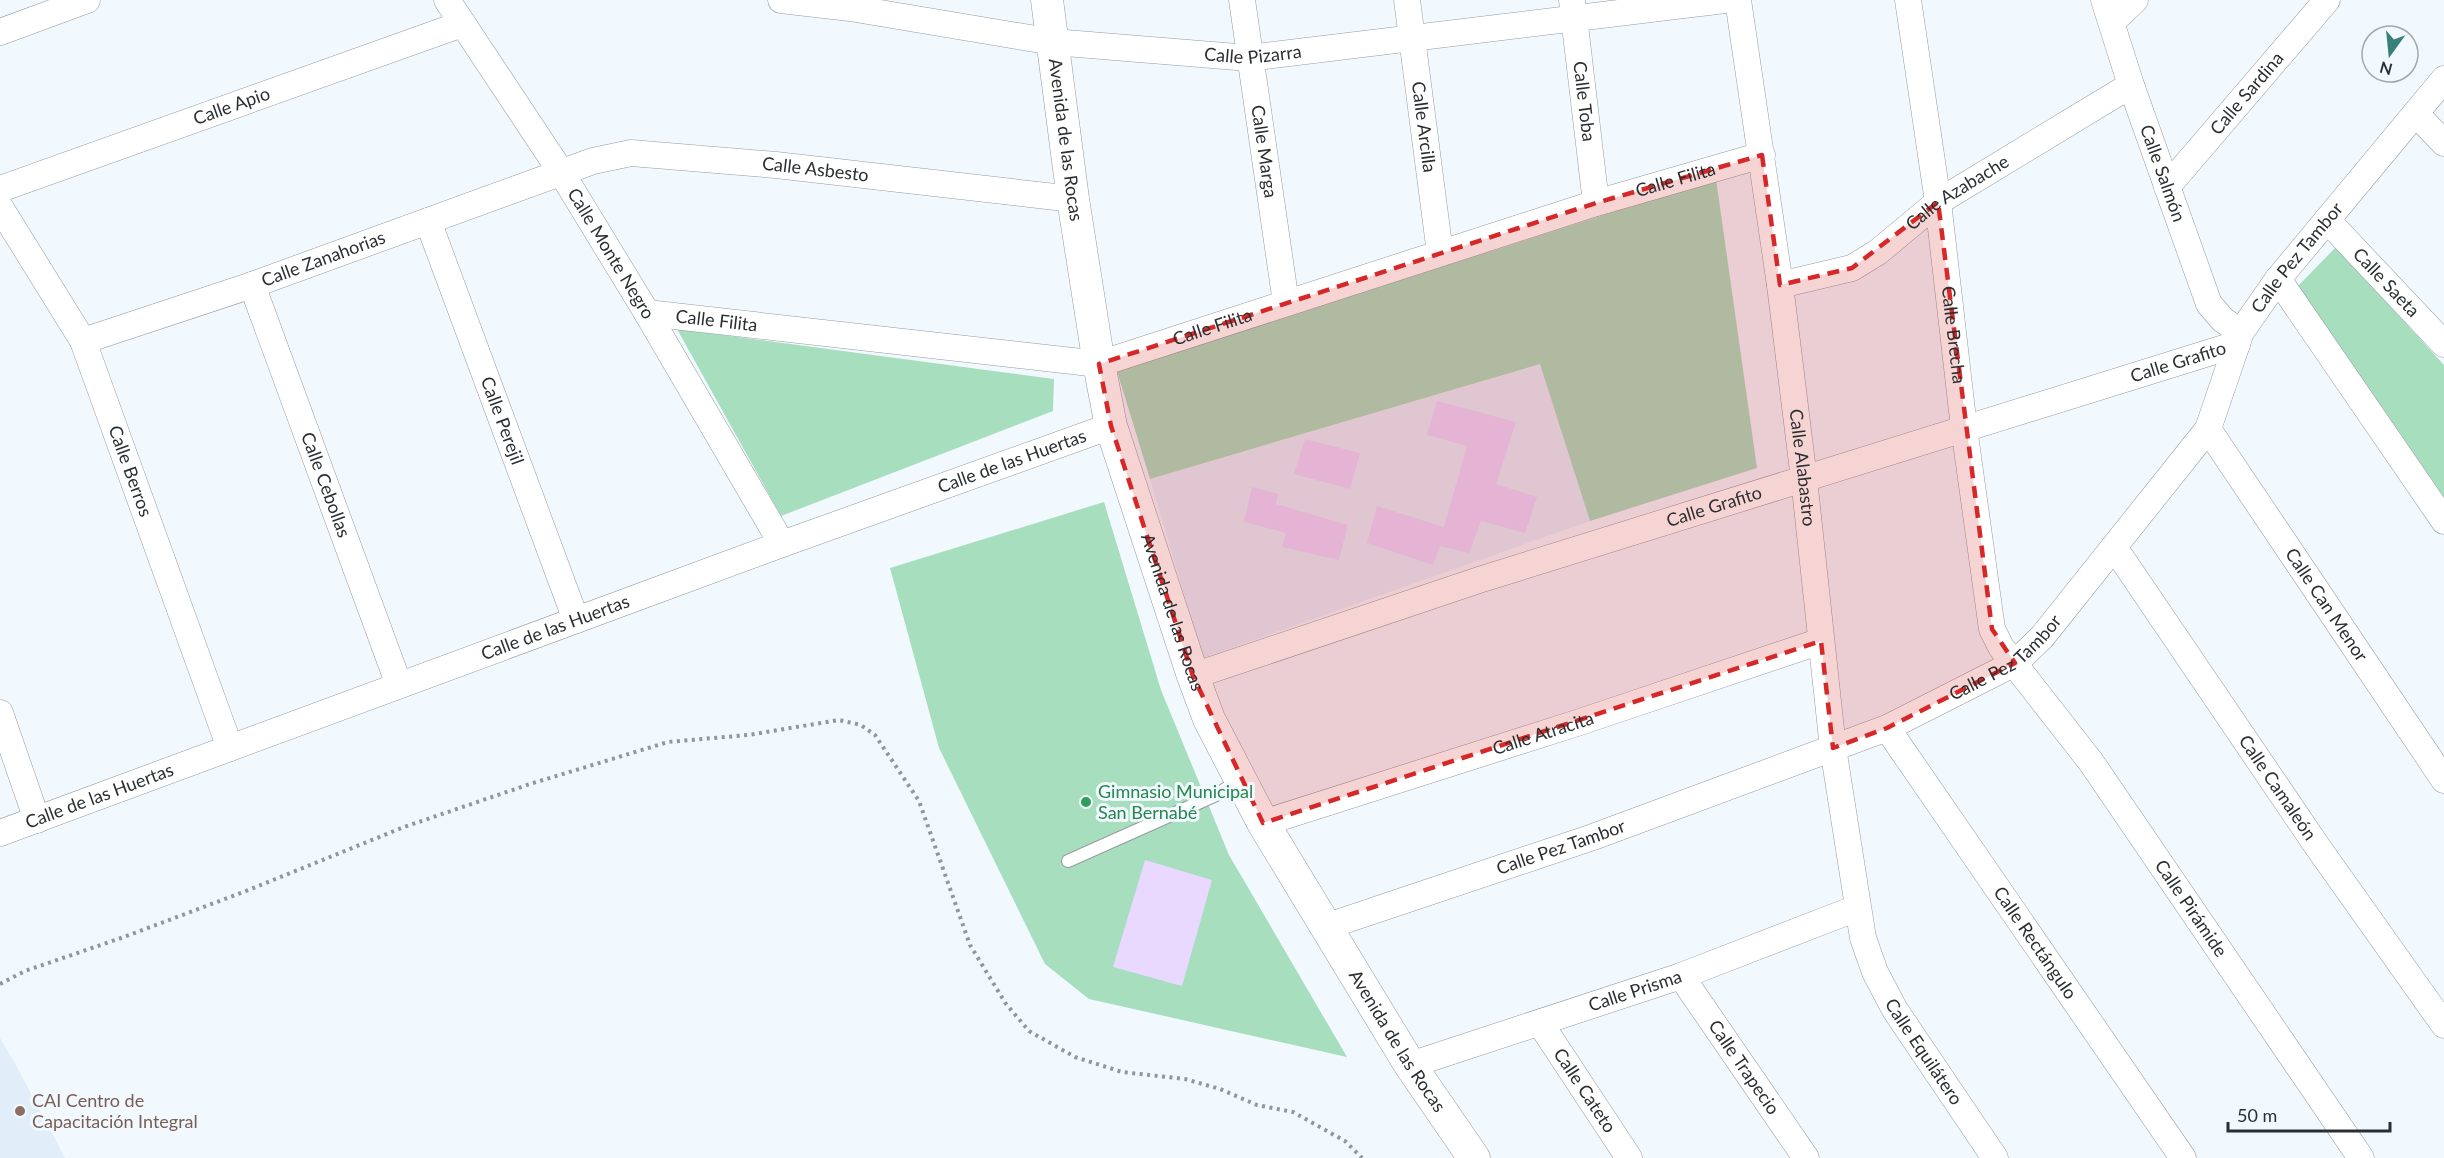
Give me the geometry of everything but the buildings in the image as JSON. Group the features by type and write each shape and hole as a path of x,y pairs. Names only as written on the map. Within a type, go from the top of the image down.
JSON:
{"street":[{"path":"0,32 87,0"},
{"name":"Calle Monte Negro","path":"447,0 561,172 782,544"},
{"name":"Calle Pizarra","path":"781,0 849,4 1053,42 1249,58 1413,39 1573,9 1725,0"},
{"name":"Avenida de las Rocas","path":"1047,0 1072,199 1099,364 1112,426 1193,676 1209,719 1263,823 1410,1065 1474,1158"},
{"name":"Calle Marga","path":"1242,0 1286,303"},
{"name":"Calle Arcilla","path":"1407,0 1440,253"},
{"name":"Calle Alabastro","path":"1738,0 1780,285 1833,748 1863,938"},
{"name":"Calle Brecha","path":"1908,0 1938,202 1964,428 1992,629 2001,647 2015,663"},
{"path":"2108,11 2135,0"},
{"name":"Calle Sardina","path":"2167,187 2327,0"},
{"name":"Calle Toba","path":"1573,9 1596,204"},
{"name":"Calle Salmón","path":"2108,11 2209,304 2239,338"},
{"name":"Calle Apio","path":"0,189 462,24"},
{"name":"Calle Pez Tambor","path":"1325,927 1593,837 1887,728 2015,663 2042,637 2208,429 2239,338 2278,279 2444,79"},
{"name":"Calle Azabache","path":"1780,285 1852,268 1878,252 1938,202 2132,85"},
{"path":"2416,114 2444,143"},
{"name":"Calle Asbesto","path":"561,172 593,161 631,153 776,165 1072,199"},
{"name":"Calle Filita","path":"647,314 1099,364 1440,253 1762,155"},
{"name":"Calle Zanahorias","path":"82,341 252,285 561,172"},
{"name":"Calle Berros","path":"0,207 82,341 230,748"},
{"name":"Calle Saeta","path":"2327,220 2444,344"},
{"name":"Calle Perejil","path":"428,221 576,620"},
{"path":"2278,279 2444,522"},
{"name":"Calle Cebollas","path":"252,285 399,685"},
{"name":"Calle Grafito","path":"1193,676 1482,579 1804,479 2239,338"},
{"name":"Calle de las Huertas","path":"0,833 782,544 1112,426"},
{"name":"Calle Can Menor","path":"2208,429 2444,780"},
{"name":"Calle Camaleón","path":"2114,547 2317,846 2444,1025"},
{"name":"Calle Atracita","path":"1263,823 1580,722 1821,641"},
{"name":"Calle Pirámide","path":"2015,663 2091,762 2361,1158"},
{"path":"0,713 37,820"},
{"name":"Calle Rectángulo","path":"1887,728 2183,1158"},
{"name":"Calle Prisma","path":"1410,1065 1681,976 1857,908"},
{"name":"Calle Equilátero","path":"1863,938 1875,972 1894,1010 1995,1158"},
{"name":"Calle Trapecio","path":"1681,976 1806,1158"},
{"name":"Calle Cateto","path":"1540,1023 1629,1158"}],"lane":[{"path":"1068,861 1216,795 1240,779"}],"path":[{"path":"0,984 25,971 246,891 404,827 530,784 668,742 748,735 839,720 861,725 876,735 919,801 970,945 1006,1004 1029,1031 1075,1057 1122,1072 1185,1078 1220,1089 1257,1105 1293,1112 1345,1141 1362,1158"}],"highlighted area":[{"path":"1762,155 1780,285 1852,268 1938,202 1992,629 2015,663 1887,728 1833,748 1821,641 1263,823 1193,676 1111,426 1099,364 1596,203"}],"shaded area":[{"path":"1541,364 1590,521 1203,658 1150,479"},
{"name":"CAI Centro de Capacitación Integral","path":"0,1038 16,1065 65,1158 0,1158"}],"green space":[{"path":"1716,179 1757,468 1590,521 1540,364 1150,479 1117,371"},
{"path":"2336,247 2444,365 2444,502 2298,286"},
{"path":"677,329 1054,379 1053,411 781,516"},
{"name":"Gimnasio Municipal San Bernabé","path":"1104,502 1161,690 1229,855 1347,1057 1089,999 1045,964 939,748 890,568"}],"place":[{"name":"Gimnasio Municipal San Bernabé","path":"1086,802"},
{"name":"CAI Centro de Capacitación Integral","path":"20,1111"}]}
